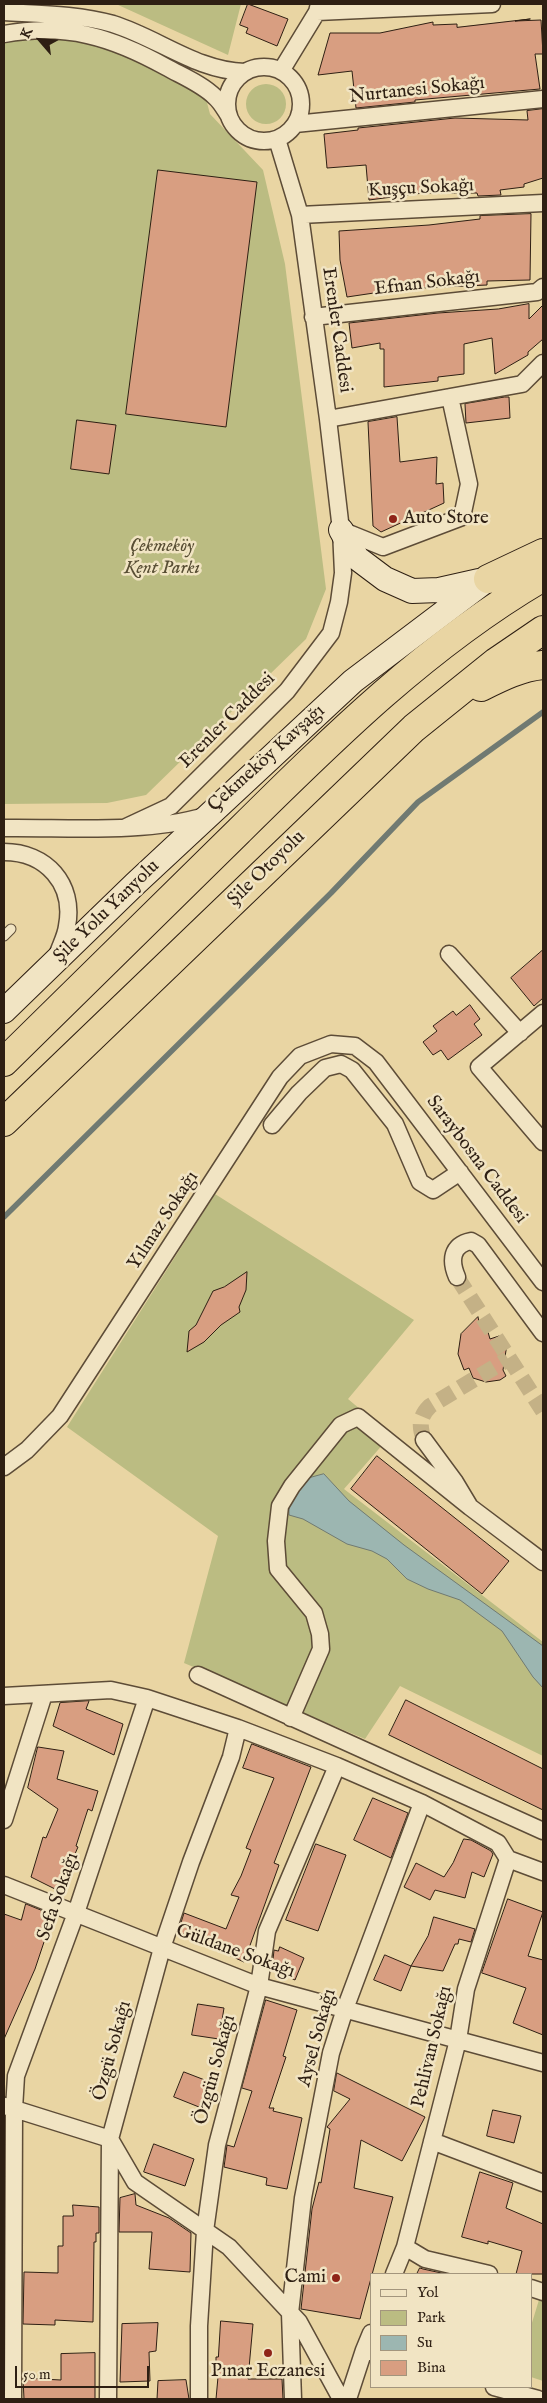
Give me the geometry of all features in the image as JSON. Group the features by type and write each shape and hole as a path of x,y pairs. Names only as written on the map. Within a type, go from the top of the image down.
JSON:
{"highway":[{"path":"488,579 543,553"},
{"path":"4,1062 309,762 400,679 521,590 543,577"},
{"name":"Şile Otoyolu","path":"4,1122 427,717 496,662 543,630"},
{"path":"427,717 505,676 530,666 543,666"}],"main road":[{"path":"341,530 357,558 385,580 412,591 439,590 488,579"},
{"name":"Çekmeköy Kavşağı","path":"212,814 353,681 543,540"},
{"name":"Şile Yolu Yanyolu","path":"4,1011 212,814"}],"street":[{"path":"281,71 318,8 492,4"},
{"path":"4,12 75,16 114,25 208,66 229,72 245,72 269,67 281,71 291,78 298,89 301,101 300,113 296,124 277,138 260,140 243,134 235,126 216,97 132,48 94,35 51,30 4,34"},
{"path":"229,116 227,104 229,92 245,72"},
{"name":"Nurtanesi Sokağı","path":"296,124 543,99"},
{"name":"Erenler Caddesi","path":"126,827 171,806 287,692 331,633 339,602 343,573 341,530 328,418 300,215 277,138"},
{"name":"Kuşçu Sokağı","path":"300,215 543,203"},
{"name":"Efnan Sokağı","path":"313,317 536,292 543,287"},
{"path":"328,418 522,384 543,363"},
{"path":"341,530 383,547 462,517 469,484 450,397"},
{"name":"Çekmeköy Kavşağı","path":"4,828 126,827 183,822 212,814"},
{"path":"4,852 16,852 37,859 57,876 68,894 67,926 54,963"},
{"path":"449,954 520,1033"},
{"path":"543,1013 479,1068 543,1142"},
{"name":"Yılmaz Sokağı","path":"4,1467 27,1450 60,1416 280,1077 300,1056 331,1044 355,1046 376,1062"},
{"name":"Saraybosna Caddesi","path":"376,1062 543,1282"},
{"path":"272,1124 299,1093 325,1068 341,1064 352,1070 395,1124 420,1182 433,1190 460,1172"},
{"path":"457,1277 452,1267 453,1255 457,1247 471,1241 478,1245 543,1334"},
{"path":"291,1718 321,1649 320,1634 314,1613 278,1569 276,1541 280,1506 292,1486 341,1425 358,1417 470,1507 543,1562"},
{"path":"424,1440 455,1482 470,1507"},
{"path":"198,1676 543,1831"},
{"path":"4,1696 111,1690 147,1698 238,1728 337,1766 422,1803 498,1843 508,1859 543,1872"},
{"path":"4,1820 44,1694"},
{"name":"Sefa Sokağı","path":"13,2399 9,2107 16,2076 76,1913 147,1698"},
{"name":"Özgü Sokağı","path":"108,2399 110,2139 162,1948 191,1862 231,1757 238,1728"},
{"name":"Özgün Sokağı","path":"199,2399 199,2326 205,2231 217,2145 259,1986 267,1931 337,1766"},
{"name":"Aysel Sokağı","path":"294,2399 290,2313 303,2198 331,2053 345,2009 422,1803"},
{"name":"Pehlivan Sokağı","path":"394,2273 405,2247 458,2040 466,1989 508,1859"},
{"name":"Güldane Sokağı","path":"4,1885 259,1986 543,2063"},
{"path":"9,2107 110,2139 135,2182 229,2247 299,2322 341,2399"},
{"path":"432,2140 543,2183"},
{"path":"405,2247 425,2258 485,2273"},
{"path":"348,2399 367,2351 370,2338"},
{"path":"498,2388 538,2399"}],"lane":[{"path":"4,936 11,929"}],"green space":[{"path":"116,4 241,4 228,55"},
{"name":"Çekmeköy Kent Parkı","path":"18,38 103,41 205,95 210,114 263,170 285,264 326,589 306,639 146,795 107,803 4,804 4,40"},
{"path":"270,84 277,87 283,93 286,104 285,112 277,121 270,124 262,124 255,121 247,112 246,100 249,93 258,85"},
{"path":"215,1194 414,1320 348,1399 391,1435 344,1489 543,1642 543,1756 400,1686 365,1739 184,1663 218,1536 67,1427"},
{"path":"543,2290 543,2381 532,2377 532,2323"}],"water":[{"path":"324,1474 349,1501 404,1545 543,1646 543,1688 533,1677 502,1631 460,1600 428,1589 407,1579 387,1559 372,1551 347,1544 303,1519 289,1515 289,1501 309,1478"}],"building":[{"path":"248,4 288,19 277,46 246,33 248,28 240,25"},
{"path":"530,19 515,21 541,20 543,54 535,54 540,89 415,100 415,102 356,108 352,71 318,75 330,33 380,33 433,22 433,25 457,24 457,27"},
{"path":"543,109 543,178 524,184 524,187 500,190 501,195 478,196 477,193 423,193 369,200 366,165 327,168 324,134 358,130 358,128 455,118 528,120 527,111"},
{"path":"158,170 257,182 226,427 126,414"},
{"path":"531,214 530,280 487,281 487,285 401,289 347,297 340,260 339,231 429,225 480,219 480,216"},
{"path":"529,304 529,319 543,305 543,339 528,352 528,355 495,374 492,338 464,344 464,374 438,377 438,381 384,387 384,349 380,349 380,343 352,348 349,323 438,313 498,309"},
{"path":"509,397 510,418 466,423 465,404"},
{"path":"397,417 400,462 437,457 436,484 443,483 444,503 381,532 373,526 368,422"},
{"path":"77,420 116,425 109,474 71,469"},
{"path":"543,950 543,998 534,1006 511,978"},
{"path":"470,1005 480,1019 474,1024 482,1035 448,1060 441,1050 433,1055 423,1042 437,1031 433,1026 453,1011 456,1015"},
{"path":"247,1272 246,1290 239,1307 240,1312 221,1325 204,1342 187,1352 189,1331 196,1325 213,1291 224,1287"},
{"path":"478,1317 480,1326 486,1325 490,1339 499,1336 507,1344 503,1370 506,1376 500,1380 486,1382 473,1378 469,1368 464,1370 458,1354 461,1334"},
{"path":"377,1456 509,1561 482,1594 351,1489"},
{"path":"406,1700 543,1769 543,1810 389,1735"},
{"path":"89,1701 86,1709 123,1724 114,1755 53,1726 60,1703"},
{"path":"252,1744 311,1767 274,1863 279,1865 244,1962 218,1950 219,1948 178,1932 184,1913 226,1929 239,1897 231,1895 251,1850 246,1848 274,1778 243,1768"},
{"path":"38,1747 64,1751 57,1779 98,1791 92,1811 88,1809 76,1846 78,1847 59,1891 31,1877 43,1837 46,1838 58,1809 28,1788"},
{"path":"373,1798 408,1813 391,1858 354,1840"},
{"path":"464,1839 471,1840 493,1854 484,1877 472,1872 465,1898 435,1890 430,1900 404,1887 416,1863 444,1877"},
{"path":"316,1844 346,1855 318,1931 286,1920"},
{"path":"508,1899 543,1912 528,1956 543,1960 543,2035 513,2023 526,1988 482,1973"},
{"path":"26,1904 53,1915 35,1969 4,2039 4,1914 21,1920"},
{"path":"434,1917 475,1929 471,1942 459,1939 458,1944 455,1944 443,1971 411,1966 428,1936"},
{"path":"280,1947 304,1958 295,1980 272,1969 274,1950 278,1951"},
{"path":"385,1955 411,1966 401,1991 374,1980"},
{"path":"266,2000 297,2010 283,2056 286,2057 269,2108 274,2108 273,2111 302,2118 287,2189 266,2185 267,2178 224,2167 227,2145 234,2147 252,2091 242,2088"},
{"path":"198,2004 224,2008 219,2039 192,2035"},
{"path":"184,2072 210,2082 199,2107 174,2097"},
{"path":"337,2073 425,2117 402,2161 361,2140 354,2188 393,2197 372,2273 370,2273 370,2282 360,2319 301,2309 312,2209 319,2182 321,2183 330,2129 327,2127 350,2099 334,2091"},
{"path":"493,2110 521,2116 514,2143 487,2136"},
{"path":"154,2144 194,2159 185,2186 144,2172"},
{"path":"480,2172 513,2183 506,2208 543,2224 543,2274 516,2273 522,2251 488,2241 488,2244 462,2237"},
{"path":"135,2194 136,2205 169,2218 191,2233 190,2272 149,2269 152,2232 119,2232 120,2198"},
{"path":"73,2205 99,2207 99,2233 96,2233 96,2242 94,2242 93,2322 55,2320 55,2325 23,2324 24,2272 58,2273 58,2246 63,2246 63,2216 73,2216"},
{"path":"420,2268 441,2273 418,2273"},
{"path":"221,2321 253,2324 248,2379 282,2379 283,2399 216,2399 218,2377 216,2377 216,2357 218,2357"},
{"path":"158,2323 156,2351 149,2352 150,2381 120,2382 122,2324"},
{"path":"95,2353 95,2399 24,2399 23,2378 61,2380 61,2354"},
{"path":"186,2380 189,2399 157,2399 158,2381"}],"waterway":[{"path":"4,1217 331,893 418,802 543,712"}],"tunnel":[{"path":"457,1277 543,1411"},
{"path":"424,1440 421,1422 430,1406 508,1359"}],"place":[{"name":"Auto Store","path":"393,519"},
{"name":"Cami","path":"336,2278"},
{"name":"Pınar Eczanesi","path":"268,2353"}]}
